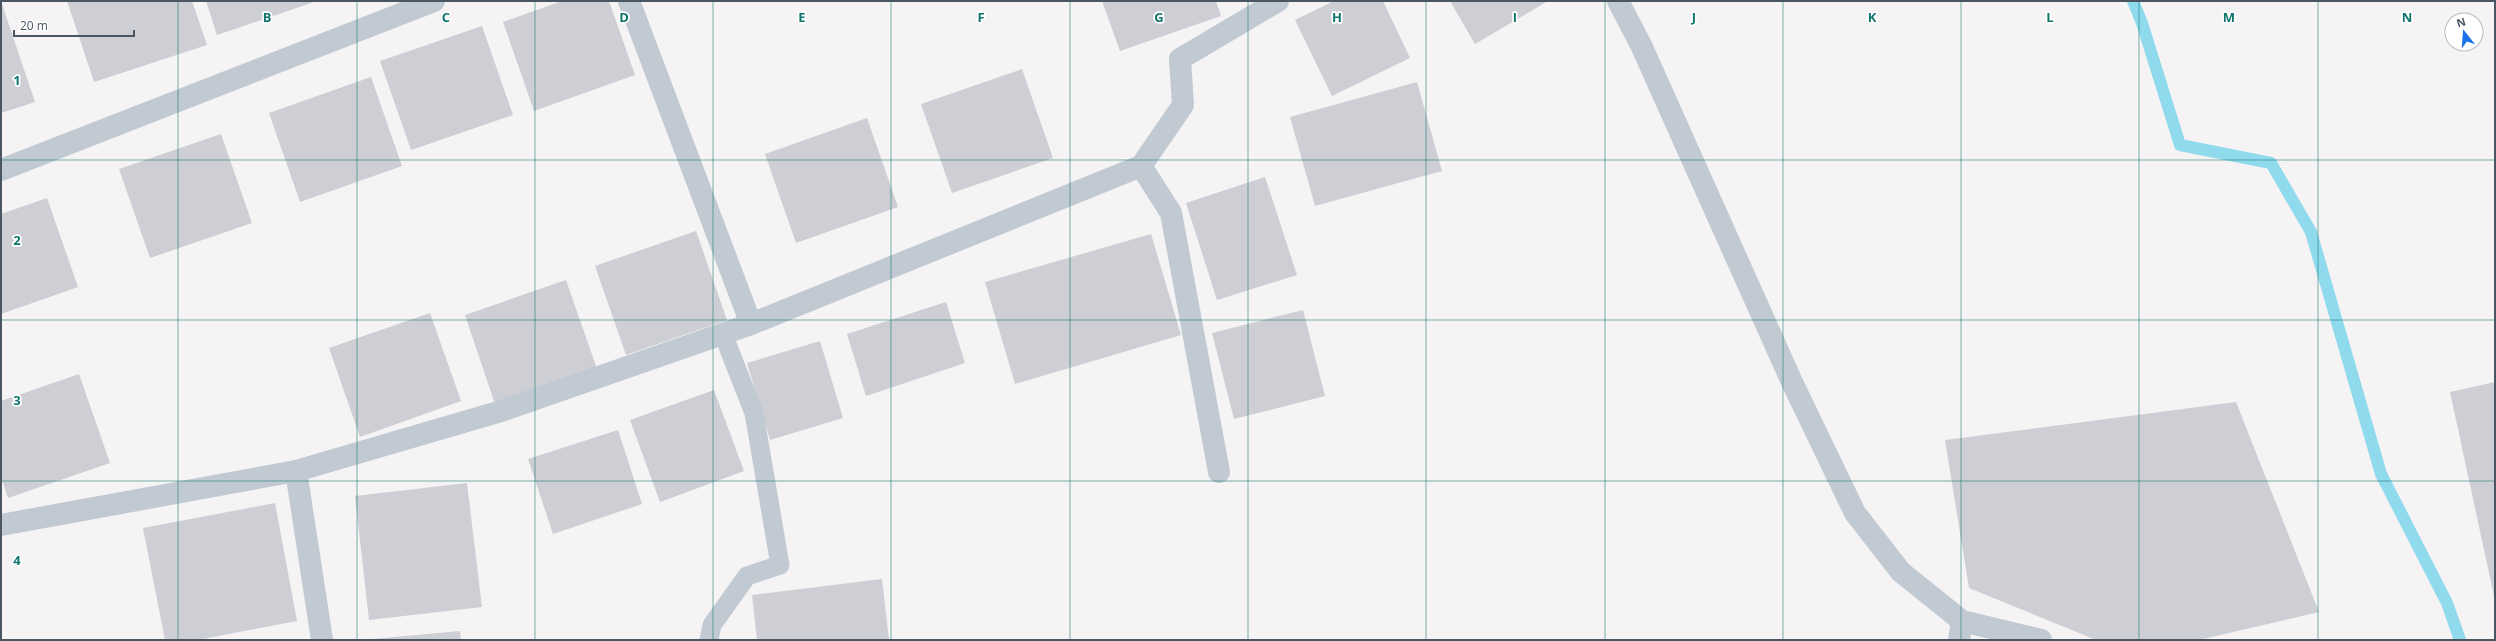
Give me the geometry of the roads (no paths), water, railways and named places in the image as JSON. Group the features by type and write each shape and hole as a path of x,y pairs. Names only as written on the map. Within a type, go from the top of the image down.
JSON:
{"street":[{"path":"1,170 434,1"},
{"path":"628,1 751,324"},
{"path":"1,526 296,471 498,412 751,324 1141,166 1183,105 1180,59 1278,1"},
{"path":"1618,1 1642,45 1792,380 1855,513 1901,572 1960,631 2042,640"},
{"path":"1141,166 1171,213 1219,472"},
{"path":"296,471 322,640"}],"lane":[{"path":"709,640 712,625 747,576 780,565 754,413 723,334"}],"waterway":[{"path":"2133,1 2142,23 2180,145 2271,163 2311,232 2381,474 2447,603 2460,640"}]}
